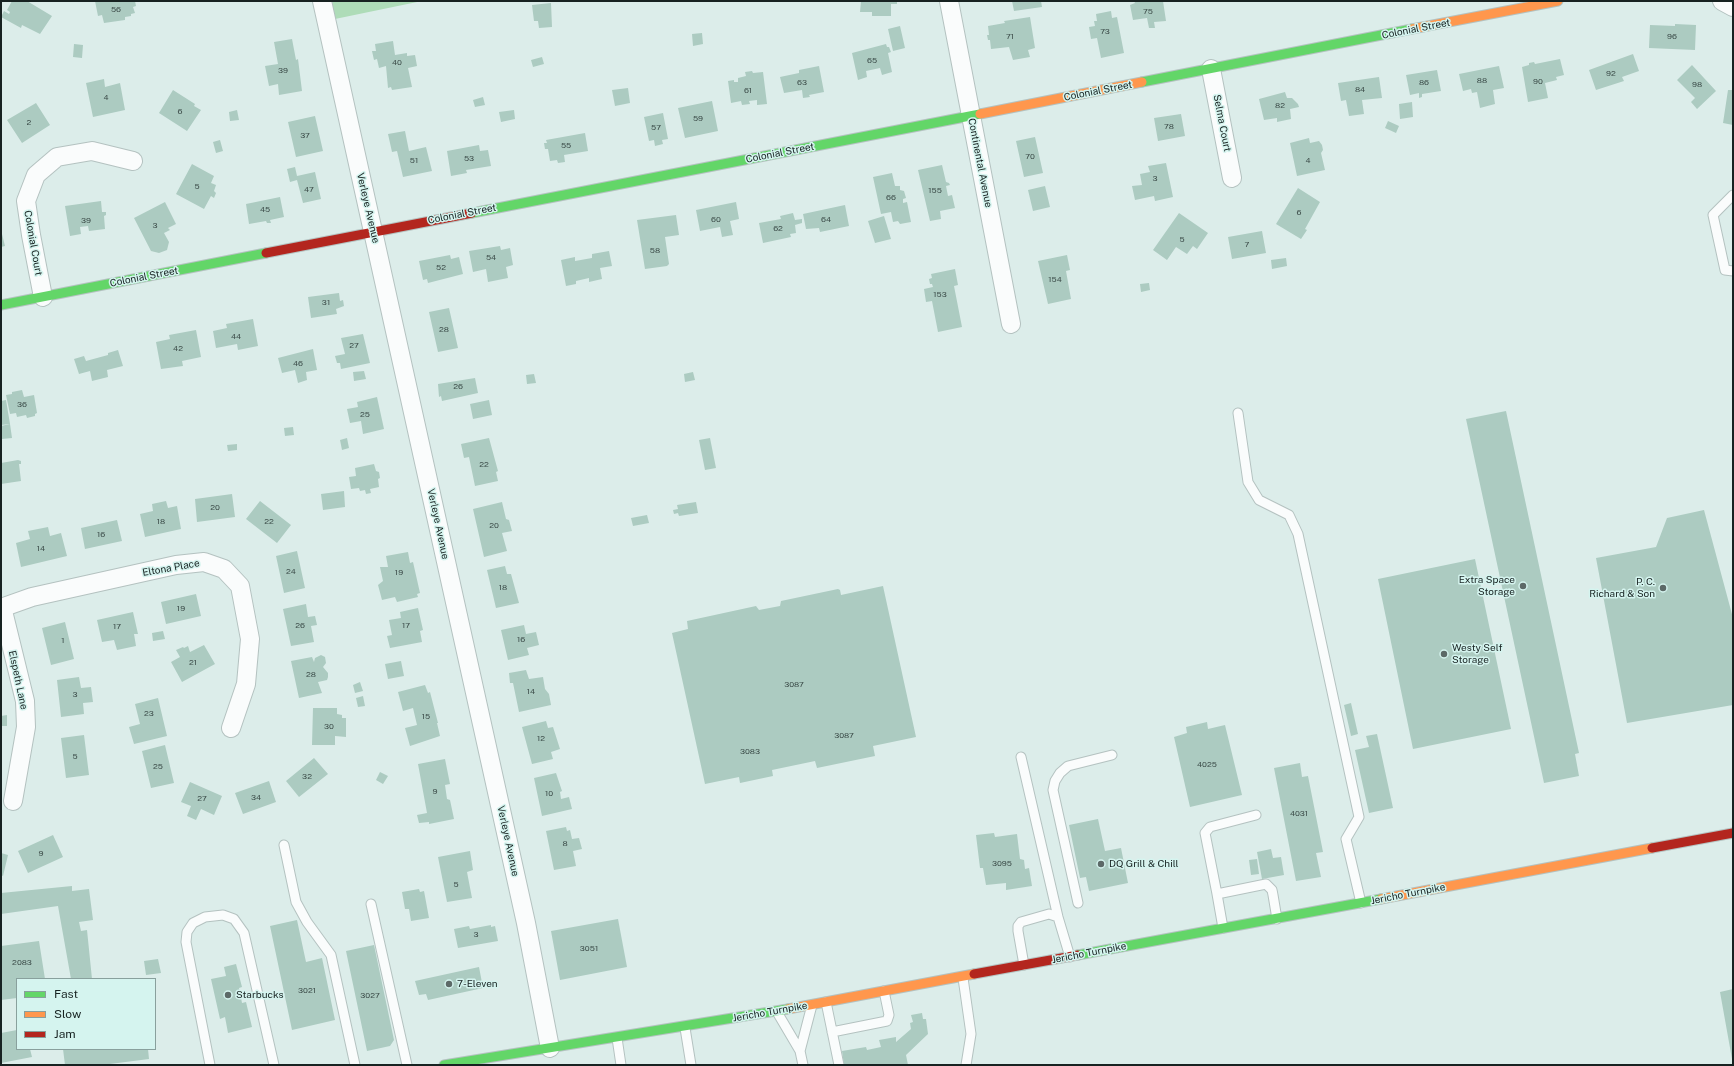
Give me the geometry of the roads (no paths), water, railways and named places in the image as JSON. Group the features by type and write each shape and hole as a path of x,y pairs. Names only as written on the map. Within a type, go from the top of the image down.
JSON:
{"street":[{"name":"Verleye Avenue","path":"322,1 526,923 550,1048"},
{"name":"Continental Avenue","path":"949,1 1011,324"},
{"name":"Colonial Street","path":"1,305 1558,1"},
{"path":"1722,1 1733,7"},
{"name":"Selma Court","path":"1211,69 1232,178"},
{"name":"Colonial Court","path":"42,297 26,201 36,175 57,157 92,151 133,161"},
{"name":"Eltona Place","path":"2,607 32,597 176,565 204,562 224,569 240,586 250,639 246,684 231,728"},
{"name":"Elspeth Lane","path":"2,607 25,701 26,727 13,801"},
{"name":"Jericho Turnpike","path":"444,1065 685,1028 777,1012 1733,833"}],"lane":[{"path":"1733,195 1713,215 1725,270 1733,270"},
{"path":"1238,413 1248,482 1259,500 1289,515 1298,534 1359,817 1346,839 1361,903"},
{"path":"1078,903 1053,790 1055,781 1060,773 1068,766 1112,755"},
{"path":"1021,757 1058,917 1070,957"},
{"path":"1223,928 1205,833 1210,827 1256,815"},
{"path":"284,846 296,902 307,922 331,955 355,1065"},
{"path":"1216,894 1266,884 1272,890 1278,918"},
{"path":"371,904 407,1065"},
{"path":"1024,965 1018,926 1021,922 1049,914 1058,917"},
{"path":"210,1065 186,942 187,932 193,923 205,917 223,916 234,919 244,933 274,1065"},
{"path":"964,978 971,1034 966,1065"},
{"path":"832,1032 887,1021 890,1015 884,991"},
{"path":"826,1002 839,1065"},
{"path":"800,1051 812,1005"},
{"path":"777,1012 800,1051 803,1065"},
{"path":"685,1028 690,1065"},
{"path":"617,1038 621,1065"}],"place":[{"name":"Extra Space Storage","path":"1523,586"},
{"name":"P. C. Richard & Son","path":"1663,588"},
{"name":"Westy Self Storage","path":"1444,654"},
{"name":"DQ Grill & Chill","path":"1101,864"},
{"name":"7-Eleven","path":"449,984"},
{"name":"Starbucks","path":"228,995"}]}
